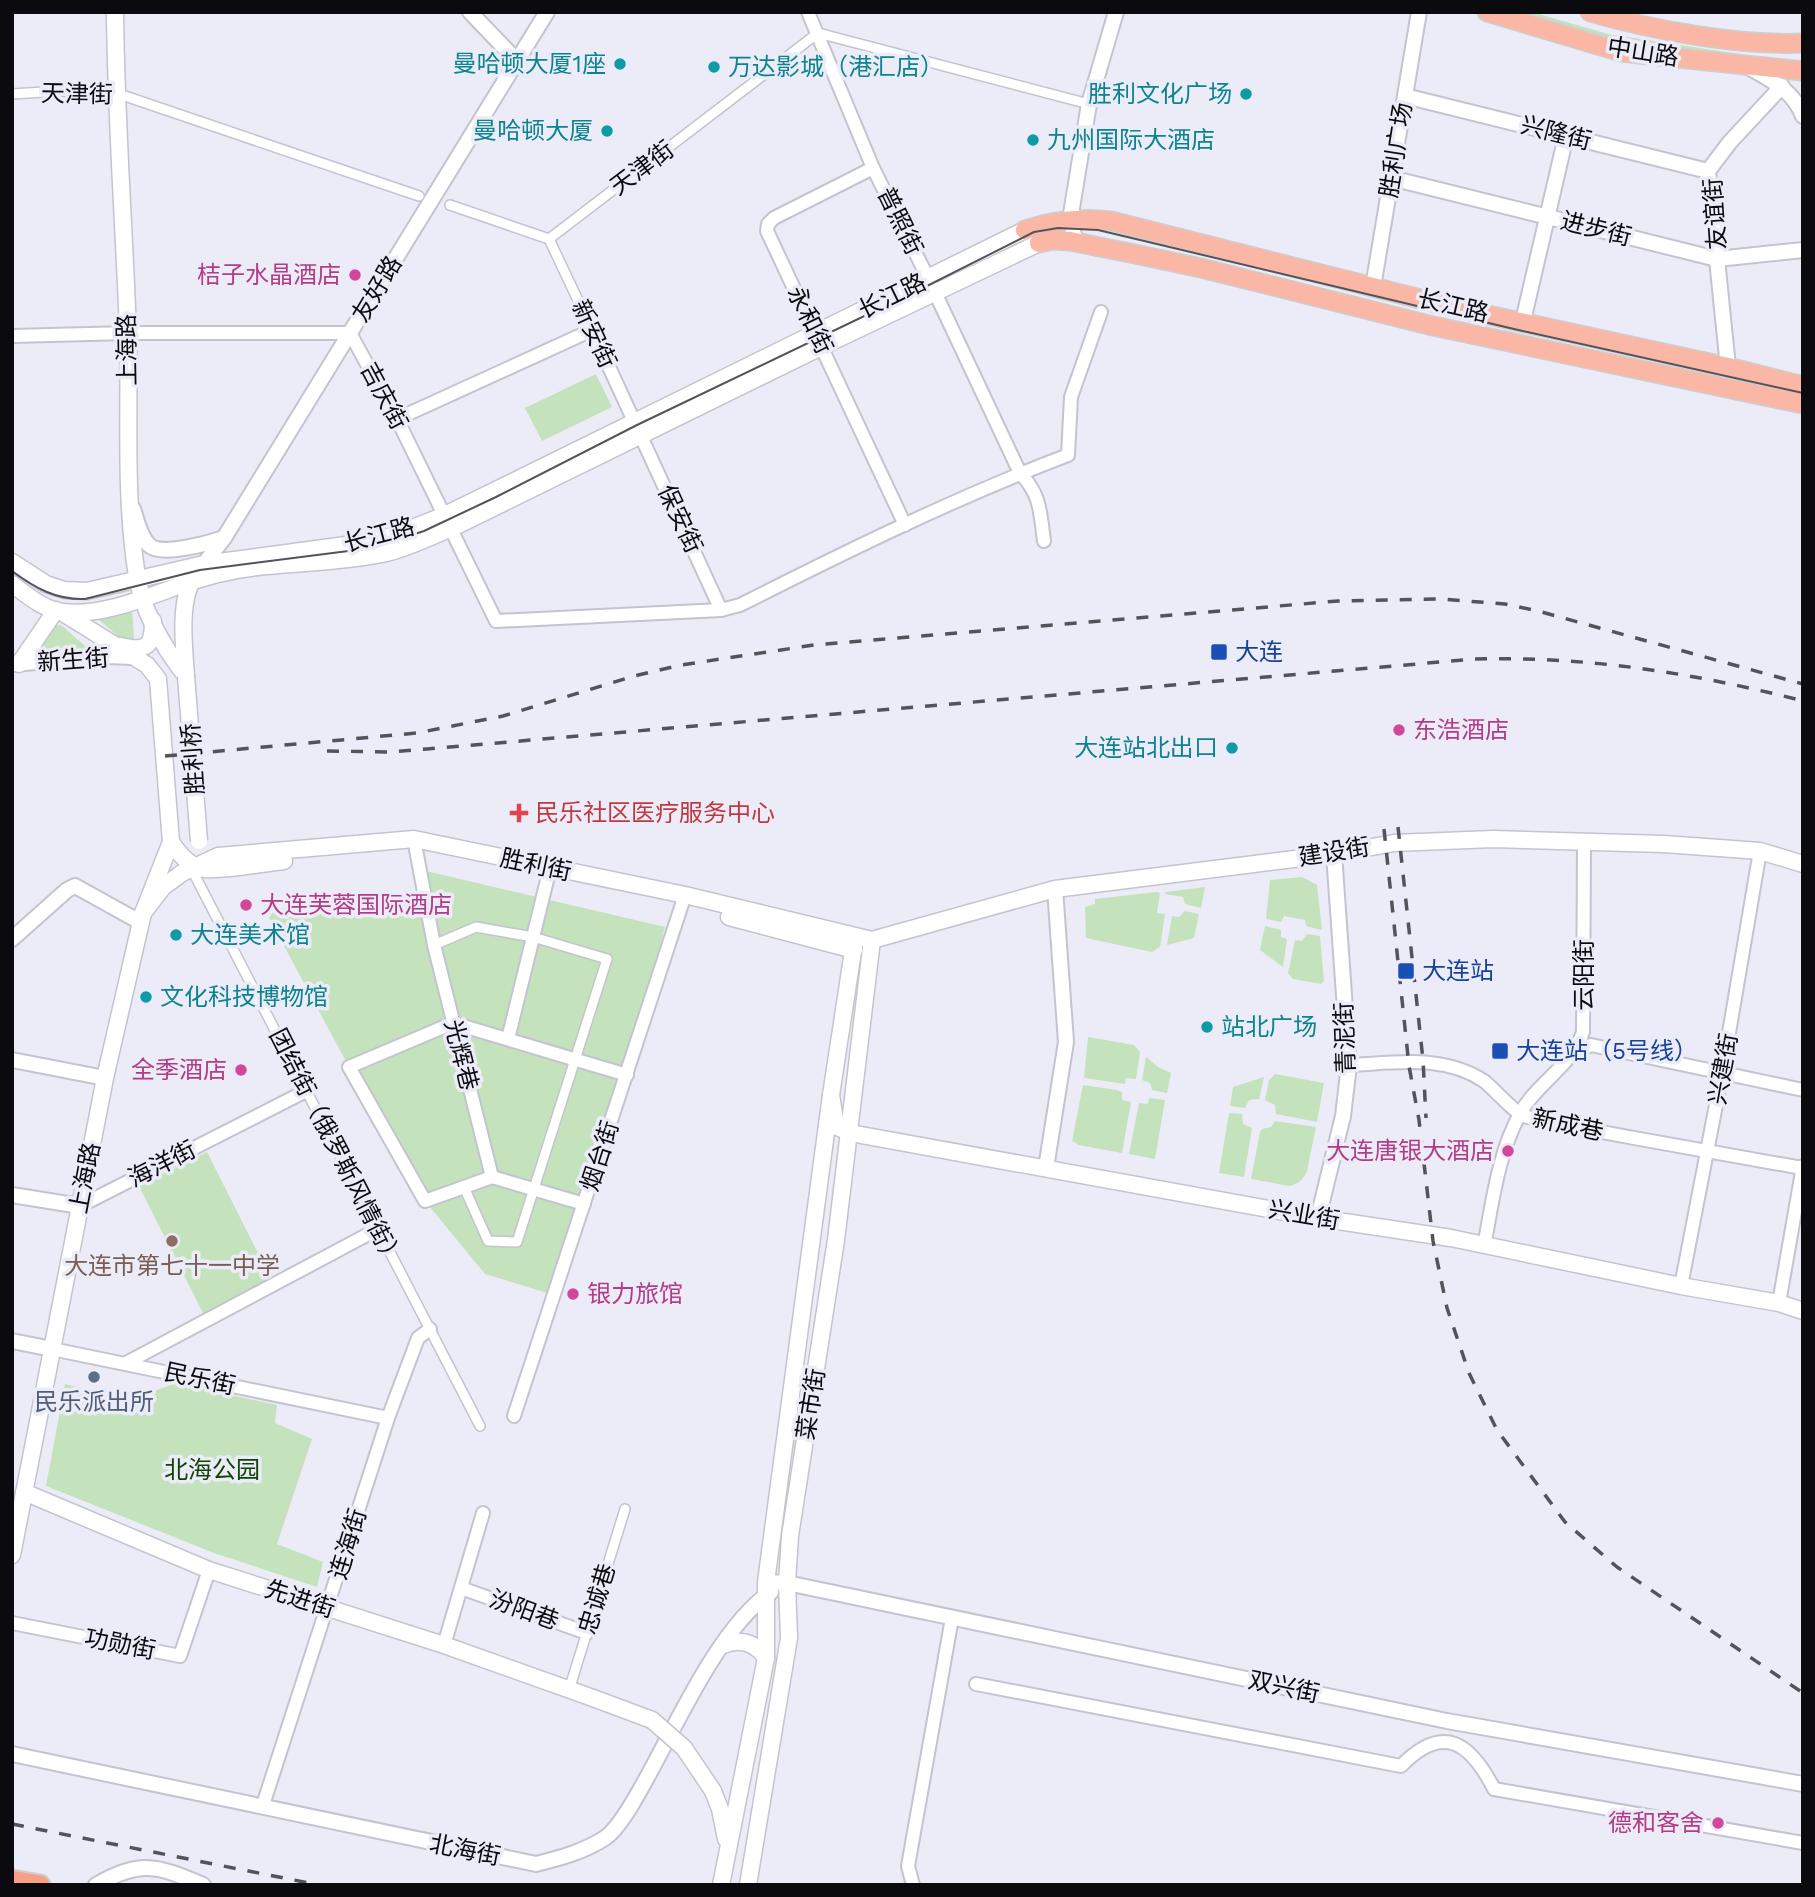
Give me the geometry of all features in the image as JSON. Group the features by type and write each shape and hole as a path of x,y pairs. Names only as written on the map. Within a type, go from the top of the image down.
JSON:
{"highway":[{"path":"12,1880 40,1885"}],"main road":[{"name":"上海路","path":"115,12 116,93 128,333 130,501 137,579 153,621 173,659 186,676"},
{"name":"中山路","path":"1487,12 1621,52 1790,72 1803,71"},
{"name":"中山路","path":"1591,12 1628,22 1745,41 1803,43"},
{"name":"长江路","path":"59,611 89,611 226,572 383,554 1032,237 1042,225 1070,220 1091,218 1122,224 1373,287 1803,386"},
{"name":"长江路","path":"1032,237 1076,242 1201,268 1467,334 1803,404"},
{"name":"长江路","path":"12,562 46,584 64,590 98,590 204,564 368,542 448,521"},
{"path":"190,582 204,564"},
{"name":"胜利桥","path":"190,582 183,630 199,841 209,856 218,856"},
{"path":"12,584 134,657"},
{"path":"16,664 59,611"},
{"path":"105,640 123,647 140,649 152,640 153,621"},
{"name":"胜利桥","path":"134,657 147,665 159,679 171,842"},
{"name":"建设街","path":"860,943 1055,889 1334,854 1394,843 1446,839 1664,844 1760,851 1803,864"},
{"name":"上海路","path":"12,1555 18,1490 52,1349 104,1078 141,918 171,842"},
{"path":"141,918 163,887 194,868 171,842"},
{"name":"胜利街","path":"194,868 415,844"},
{"name":"胜利街","path":"194,868 218,856 415,844 684,900 860,943"},
{"path":"721,1885 766,1658 766,1589 831,1095 860,943"},
{"name":"菜市街","path":"748,1885 789,1639 787,1584 790,1536 850,1133 860,943"},
{"path":"831,1095 836,1126 850,1133"},
{"name":"兴业街","path":"850,1133 1318,1218 1451,1238 1681,1286 1779,1303 1803,1311"},
{"name":"先进街","path":"18,1490 209,1570 444,1645 652,1720 684,1748 713,1791 725,1830 726,1859"},
{"path":"723,1645 733,1641 742,1642 760,1649 766,1658"}],"street":[{"path":"470,12 517,61"},
{"name":"友好路","path":"204,564 224,538 547,12"},
{"name":"普照街","path":"808,12 873,168 1020,474 1033,487 1039,502 1044,541"},
{"path":"1076,242 1070,220 1089,104 1116,12"},
{"name":"胜利广场","path":"1373,287 1419,12"},
{"name":"天津街","path":"549,239 818,33"},
{"path":"818,33 1089,104"},
{"path":"1743,65 1782,86 1792,95 1803,116"},
{"name":"友谊街","path":"1728,367 1708,171 1730,142 1782,86"},
{"name":"天津街","path":"12,94 60,91 116,93 419,196"},
{"name":"兴隆街","path":"1405,96 1708,171"},
{"path":"1523,321 1566,136"},
{"name":"永和街","path":"873,168 774,218 768,224 770,237 905,524"},
{"name":"进步街","path":"1391,178 1717,259 1803,250"},
{"path":"450,205 549,239"},
{"name":"新安街","path":"549,239 638,428"},
{"path":"721,610 740,605 905,524 1068,455 1071,397 1101,312"},
{"path":"397,419 592,330"},
{"name":"吉庆街","path":"12,336 350,333 397,419 496,621 721,610"},
{"name":"保安街","path":"638,428 721,610"},
{"path":"130,501 148,544 159,551 224,538"},
{"name":"新生街","path":"16,664 108,656 134,657"},
{"name":"云阳街","path":"1484,1246 1508,1137 1520,1115 1574,1053 1583,1032 1584,843"},
{"name":"光辉巷","path":"415,844 434,945 492,1177"},
{"name":"兴建街","path":"1681,1286 1722,1074 1760,851"},
{"name":"青泥街","path":"1318,1218 1343,1116 1349,1065 1334,854"},
{"name":"团结街（俄罗斯风情街）","path":"194,868 480,1426"},
{"path":"508,1039 549,872"},
{"path":"12,939 75,886 141,918"},
{"path":"1046,1168 1066,1042 1055,889"},
{"name":"烟台街","path":"513,1421 684,900"},
{"path":"434,945 476,927 533,937 607,959 517,1242 488,1241 464,1187"},
{"path":"584,1204 492,1177 425,1201 349,1067 453,1023 627,1075"},
{"path":"1574,1053 1591,1045 1803,1090"},
{"path":"12,1060 104,1078"},
{"name":"新成巷","path":"1349,1065 1425,1062 1461,1069 1503,1096 1520,1115 1802,1167"},
{"name":"海洋街","path":"80,1206 306,1091"},
{"path":"1779,1303 1802,1167"},
{"path":"12,1195 80,1206"},
{"path":"126,1363 378,1229"},
{"name":"连海街","path":"264,1805 388,1418 418,1338 429,1329"},
{"name":"民乐街","path":"12,1341 388,1418"},
{"name":"忠诚巷","path":"569,1690 625,1509"},
{"path":"444,1645 483,1513"},
{"name":"功勋街","path":"12,1623 180,1656 209,1570"},
{"name":"北海街","path":"12,1754 536,1864 579,1853 608,1836 634,1801 684,1709 739,1620 766,1589 787,1584"},
{"name":"双兴街","path":"787,1584 1447,1721 1803,1784"},
{"name":"汾阳巷","path":"461,1588 587,1633"},
{"path":"913,1885 908,1866 952,1618"},
{"path":"976,1684 1401,1766 1431,1742 1444,1741 1461,1747 1477,1759 1494,1789 1803,1843"},
{"path":"1444,1741 1447,1721"},
{"path":"96,1885 118,1872 141,1867 161,1869 203,1885"}],"green space":[{"path":"1517,12 1532,12 1608,34 1791,62 1791,65 1607,38"},
{"path":"596,374 612,407 542,441 525,408"},
{"path":"132,606 134,639 125,642 98,619"},
{"path":"61,625 93,653 33,655 52,626"},
{"path":"426,871 665,927 627,1075 554,1295 485,1274 425,1201 269,918 276,909 424,894"},
{"path":"1302,877 1317,885 1322,930 1306,926 1305,920 1284,916 1281,922 1266,919 1270,880"},
{"path":"1205,887 1201,908 1185,904 1183,897 1165,894 1165,892"},
{"path":"1160,893 1157,913 1165,914 1160,947 1152,952 1086,938 1085,907 1095,904 1095,899"},
{"path":"1185,911 1199,914 1194,938 1167,945 1172,916 1179,917"},
{"path":"1265,926 1281,930 1281,937 1287,939 1283,967 1260,950"},
{"path":"1307,934 1320,936 1324,981 1321,984 1293,979 1288,973 1295,940 1302,941"},
{"path":"1088,1037 1134,1045 1140,1052 1136,1079 1126,1078 1125,1084 1084,1078"},
{"path":"1146,1057 1171,1073 1167,1093 1152,1090 1150,1083 1142,1080"},
{"path":"1275,1074 1324,1083 1317,1122 1276,1114 1275,1105 1265,1100 1269,1080"},
{"path":"1264,1077 1259,1099 1249,1100 1245,1108 1230,1106 1233,1087"},
{"path":"1083,1085 1117,1090 1122,1092 1122,1100 1131,1102 1122,1153 1079,1145 1072,1141"},
{"path":"1149,1098 1165,1100 1155,1159 1129,1154 1139,1103 1148,1104"},
{"path":"1229,1113 1242,1114 1243,1124 1252,1128 1244,1177 1219,1173"},
{"path":"1275,1121 1316,1127 1307,1171 1300,1181 1289,1186 1251,1179 1260,1132 1271,1127"},
{"path":"207,1152 271,1279 203,1313 139,1186"},
{"name":"北海公园","path":"176,1383 277,1405 275,1423 312,1439 277,1544 323,1562 317,1587 214,1553 46,1486 65,1384 130,1400"}],"tram line":[{"path":"12,571 46,592 85,599 200,570 372,548 424,531 1034,232 1058,228 1098,230 1514,329 1803,393"}],"railway":[{"path":"165,756 417,733 503,716 634,676 681,665 814,645 1338,601 1441,599 1505,604 1803,684"},
{"path":"327,751 391,752 1475,659 1558,660 1640,668 1722,682 1803,701"},
{"path":"1398,827 1423,1060 1426,1118"},
{"path":"1384,829 1409,1066 1419,1120 1433,1241 1447,1308 1469,1373 1497,1430 1565,1522 1617,1567 1803,1693"},
{"path":"12,1824 319,1885"}],"place":[{"name":"曼哈顿大厦1座","path":"620,64"},
{"name":"万达影城（港汇店）","path":"714,67"},
{"name":"胜利文化广场","path":"1246,94"},
{"name":"曼哈顿大厦","path":"607,131"},
{"name":"九州国际大酒店","path":"1033,140"},
{"name":"桔子水晶酒店","path":"355,275"},
{"name":"大连","path":"1219,652"},
{"name":"东浩酒店","path":"1399,730"},
{"name":"大连站北出口","path":"1232,748"},
{"name":"民乐社区医疗服务中心","path":"519,813"},
{"name":"大连芙蓉国际酒店","path":"246,905"},
{"name":"大连美术馆","path":"176,935"},
{"name":"大连站","path":"1406,971"},
{"name":"文化科技博物馆","path":"146,997"},
{"name":"站北广场","path":"1207,1027"},
{"name":"大连站（5号线）","path":"1500,1051"},
{"name":"全季酒店","path":"241,1070"},
{"name":"大连唐银大酒店","path":"1508,1151"},
{"name":"大连市第七十一中学","path":"172,1241"},
{"name":"银力旅馆","path":"573,1294"},
{"name":"民乐派出所","path":"94,1377"},
{"name":"德和客舍","path":"1718,1823"}]}
